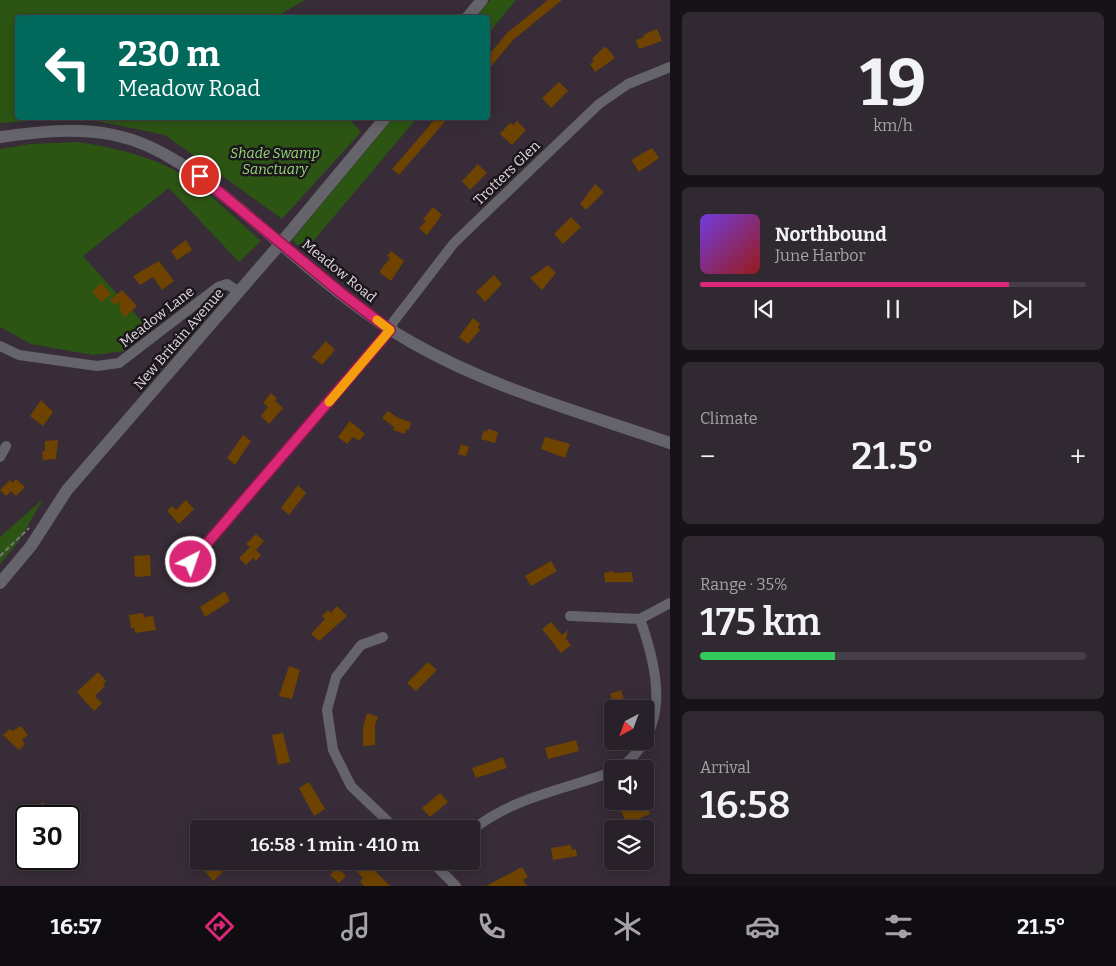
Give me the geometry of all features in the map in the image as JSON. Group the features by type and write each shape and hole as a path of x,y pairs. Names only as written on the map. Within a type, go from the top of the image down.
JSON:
{"street":[{"path":"470,15 482,0"},
{"name":"Trotters Glen","path":"191,562 390,330 454,242 599,104 628,84 670,67"},
{"name":"New Britain Avenue","path":"0,582 31,546 67,490 281,243 383,120"},
{"name":"Meadow Road","path":"0,137 85,130 115,135 148,146 171,157 200,176 340,292 390,330 433,354 511,387 670,443"},
{"name":"Meadow Lane","path":"0,346 19,355 97,366 120,363 218,287 226,284 239,292"},
{"path":"0,457 6,446"},
{"path":"570,616 640,619 670,603"},
{"path":"631,760 650,741 661,711 658,669 640,619"},
{"path":"383,637 361,645 336,677 327,710 333,750 351,786 387,820"},
{"path":"480,824 492,815 529,797 604,774"},
{"path":"441,870 456,886"}],"path":[{"path":"0,556 19,539"}],"green space":[{"path":"0,0 305,0 279,15 15,15 15,120 49,120 0,123"},
{"path":"490,0 516,0 490,32 490,15 478,15"},
{"name":"Shade Swamp Sanctuary","path":"92,120 351,120 361,132 282,219 165,135"},
{"path":"391,120 415,120 305,251 292,240"},
{"path":"77,142 139,155 182,174 204,190 261,241 239,262 169,188 83,256 147,327 125,351 92,355 31,344 0,327 0,149 30,144"},
{"path":"43,499 19,541 0,564 0,537"}],"building":[{"path":"548,0 562,0 513,40 490,68 490,54 507,33"},
{"path":"657,29 662,41 639,49 636,40"},
{"path":"604,47 615,58 595,72 590,64 594,61 592,59"},
{"path":"559,82 568,91 551,108 542,98"},
{"path":"434,120 446,120 399,175 392,169"},
{"path":"517,121 526,130 512,145 500,134 510,123 513,125"},
{"path":"652,148 659,158 639,172 631,160"},
{"path":"478,164 487,173 470,190 462,181"},
{"path":"595,184 604,192 586,210 580,204"},
{"path":"433,207 442,215 427,235 419,228 426,221 423,219"},
{"path":"571,217 581,227 563,244 554,234"},
{"path":"186,240 192,250 177,260 171,251"},
{"path":"391,251 404,261 391,281 379,272 390,258 387,256"},
{"path":"159,261 174,281 162,290 153,277 140,285 133,276"},
{"path":"548,265 556,273 542,290 530,278"},
{"path":"494,275 502,284 485,302 476,292"},
{"path":"101,283 111,294 101,302 92,292"},
{"path":"122,290 137,306 125,317 121,312 119,301 115,305 110,300"},
{"path":"473,318 480,324 478,327 480,330 468,344 459,337"},
{"path":"326,341 335,350 322,365 312,357"},
{"path":"271,393 277,398 275,401 283,408 269,424 261,416 268,407 263,403"},
{"path":"41,400 53,412 43,426 30,416"},
{"path":"388,411 398,418 411,422 409,430 406,430 405,434 393,430 394,427 382,418"},
{"path":"350,421 365,434 359,441 353,437 347,444 338,437"},
{"path":"488,429 498,432 495,443 481,439 484,430 487,432"},
{"path":"243,435 251,441 235,465 227,458"},
{"path":"545,437 570,444 565,458 541,449"},
{"path":"58,440 56,459 43,460 42,452 45,451 45,441"},
{"path":"461,444 469,447 466,456 458,454"},
{"path":"16,479 25,487 16,496 11,491 6,496 0,490 10,480 12,483"},
{"path":"298,485 306,493 289,515 281,508"},
{"path":"186,500 194,509 179,524 167,511 172,506 176,510"},
{"path":"256,534 264,541 256,550 261,555 256,561 253,558 246,565 239,558 250,547 246,544"},
{"path":"150,555 151,576 135,577 134,556"},
{"path":"551,561 557,571 531,586 525,576"},
{"path":"614,571 614,573 632,572 633,582 605,582 604,573"},
{"path":"225,591 230,601 205,617 200,607"},
{"path":"337,606 347,616 319,641 311,634 325,619 322,616 328,610 331,613"},
{"path":"143,613 144,617 153,616 156,630 135,633 134,628 131,628 129,615"},
{"path":"551,622 562,635 568,630 566,639 571,645 561,653 542,629"},
{"path":"428,662 437,670 416,691 407,683"},
{"path":"289,666 300,670 292,699 279,696"},
{"path":"98,672 106,681 103,684 105,686 95,696 102,703 94,711 77,692"},
{"path":"621,690 624,700 612,700 610,694"},
{"path":"367,713 378,717 375,725 375,745 363,746 363,727"},
{"path":"21,726 28,735 22,740 25,744 19,750 3,735 10,729 12,731"},
{"path":"283,733 290,762 278,765 272,735"},
{"path":"576,740 579,751 548,759 545,748"},
{"path":"503,757 507,768 476,778 472,768"},
{"path":"309,782 325,809 314,816 299,788"},
{"path":"440,793 448,802 430,817 422,808"},
{"path":"620,810 648,810 650,814 636,820 625,820"},
{"path":"571,845 572,850 576,849 577,856 553,860 551,848"},
{"path":"522,867 528,877 523,880 527,886 486,886"},
{"path":"204,870 221,870 223,872 213,881"},
{"path":"334,870 340,870 346,876 339,883 330,875"},
{"path":"356,870 374,870 390,886 364,886 360,882 363,878"}],"slow traffic":[{"path":"329,402 390,330 377,320"}],"route":[{"path":"191,562 390,330 340,292 200,176"}]}
